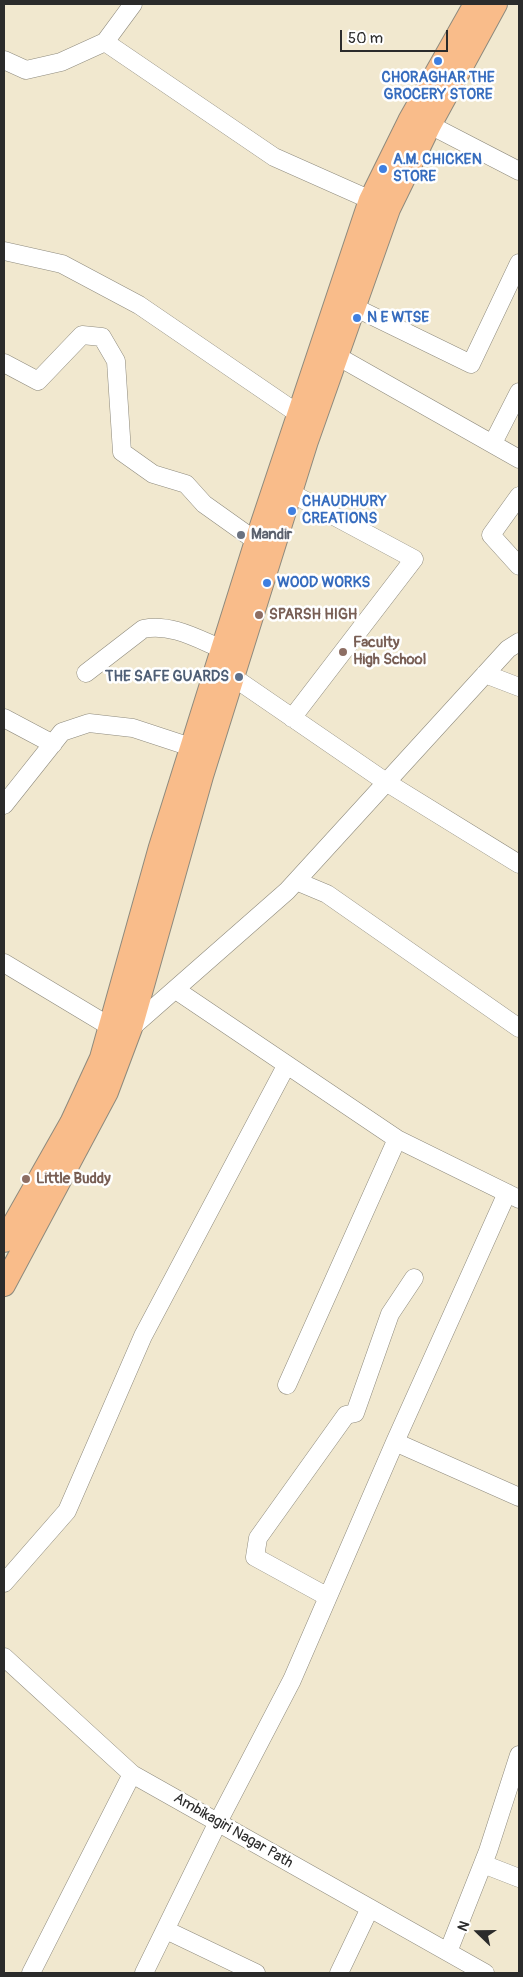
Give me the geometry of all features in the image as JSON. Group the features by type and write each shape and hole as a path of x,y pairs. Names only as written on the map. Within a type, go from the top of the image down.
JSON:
{"main road":[{"path":"4,1285 88,1131 106,1092 120,1027 200,750 222,650 297,413 380,204 409,121 475,4"},
{"path":"200,750 233,677 291,493 354,307 380,204 430,124 496,4"},
{"path":"4,1241 72,1124 101,1058 120,1027"}],"street":[{"path":"4,60 26,70 61,62 105,42 133,4"},
{"path":"105,42 274,157 380,204"},
{"path":"430,124 519,171"},
{"path":"4,251 62,264 139,305 297,413"},
{"path":"354,307 471,364 519,263"},
{"path":"4,363 38,381 82,335 102,337 116,361 122,452 153,474 186,484 204,504 256,541"},
{"path":"337,356 519,459"},
{"path":"493,443 519,392"},
{"path":"291,493 414,559 292,718"},
{"path":"519,496 491,535 519,566"},
{"path":"86,673 143,629 154,627 179,631 222,650"},
{"path":"4,963 120,1027 176,990 296,881 508,649 519,642"},
{"path":"485,674 519,686"},
{"path":"233,677 386,782 516,857"},
{"path":"4,718 53,744"},
{"path":"4,805 62,732 89,723 133,728 200,750"},
{"path":"296,881 327,894 519,1028"},
{"path":"144,1973 218,1822 292,1680 395,1442 513,1196 397,1139 286,1066 176,990"},
{"path":"4,1583 67,1511 143,1336 286,1066"},
{"path":"287,1385 397,1139"},
{"path":"328,1597 255,1557 258,1538 346,1415 354,1413 390,1314 414,1278"},
{"path":"395,1442 519,1498"},
{"name":"Ambikagiri Nagar Path","path":"4,1657 132,1774 448,1952 465,1968 485,1973"},
{"path":"448,1952 482,1864 519,1755"},
{"path":"31,1973 132,1774"},
{"path":"482,1864 519,1878"},
{"path":"339,1973 370,1908"},
{"path":"166,1930 256,1973"}],"place":[{"name":"CHORAGHAR THE GROCERY STORE","path":"438,61"},
{"name":"A.M. CHICKEN STORE","path":"383,169"},
{"name":"N E WTSE","path":"357,318"},
{"name":"CHAUDHURY CREATIONS","path":"292,511"},
{"name":"Mandir","path":"241,535"},
{"name":"WOOD WORKS","path":"267,583"},
{"name":"SPARSH HIGH","path":"259,615"},
{"name":"Faculty High School","path":"343,652"},
{"name":"THE SAFE GUARDS","path":"239,677"},
{"name":"Little Buddy","path":"26,1179"}]}
